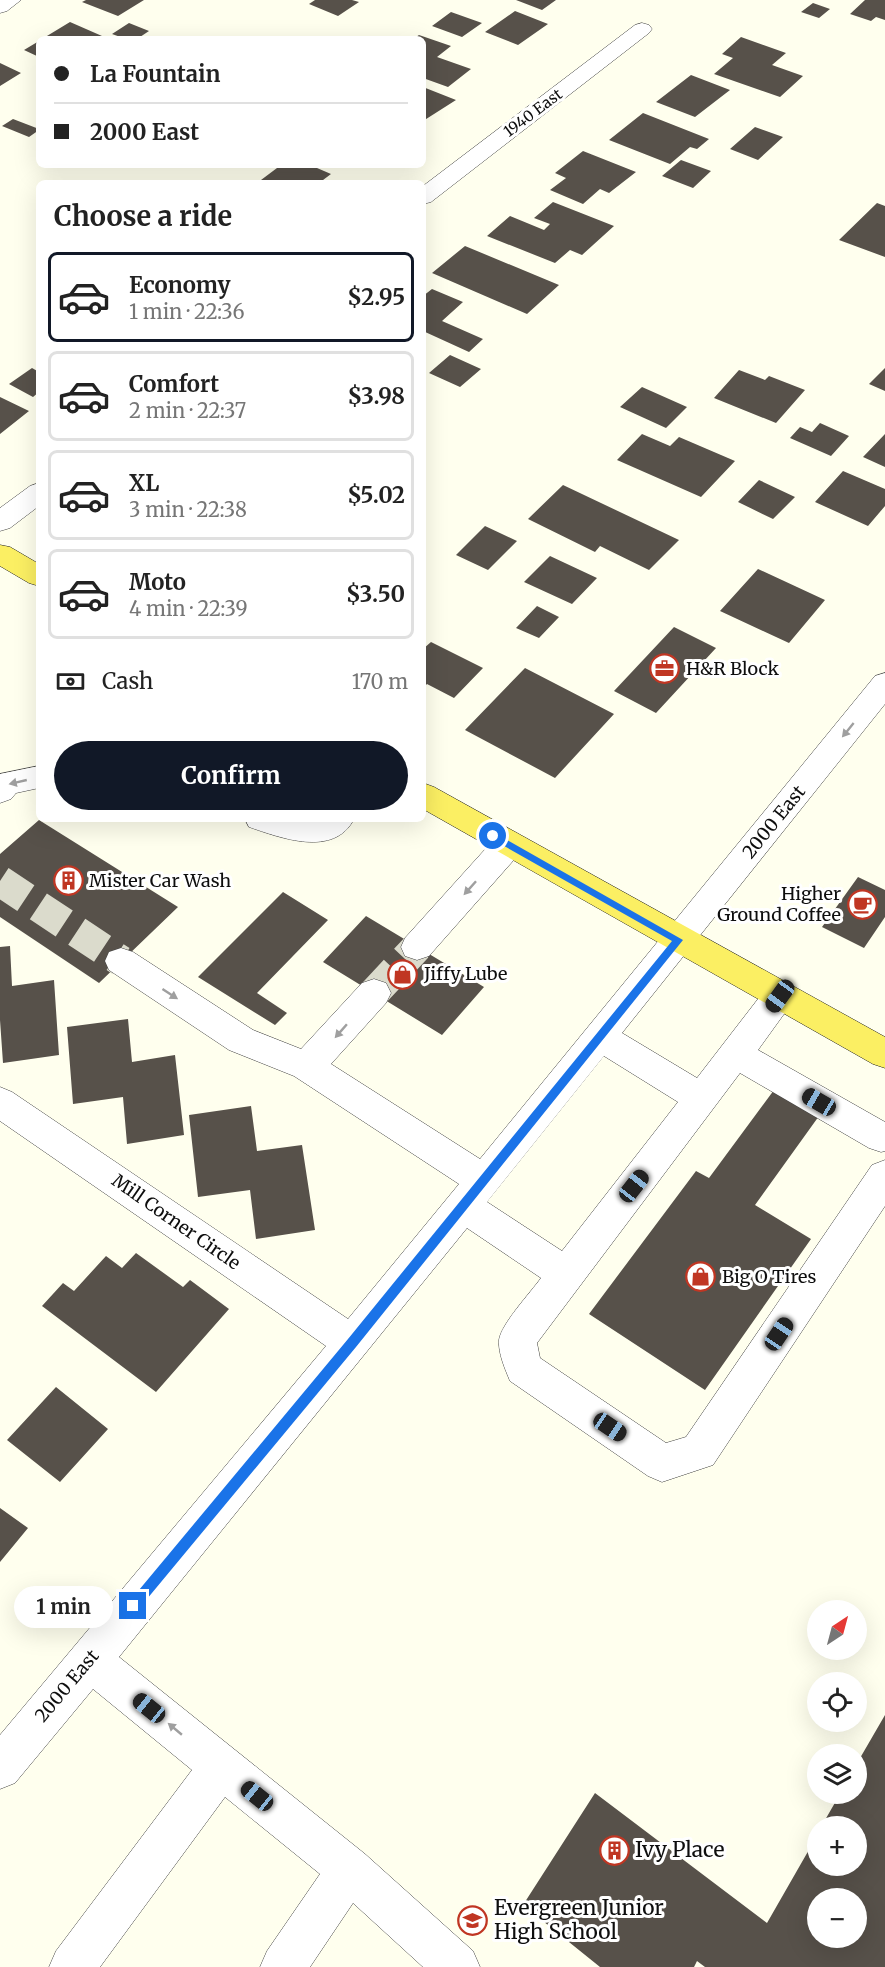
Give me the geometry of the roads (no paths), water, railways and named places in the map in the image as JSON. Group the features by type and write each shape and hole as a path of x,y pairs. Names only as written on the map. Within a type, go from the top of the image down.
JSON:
{"main road":[{"path":"0,554 36,574"},
{"path":"426,797 885,1054"}],"street":[{"path":"0,7 11,0"},
{"name":"1940 East","path":"426,195 642,29"},
{"path":"0,522 36,494"},
{"name":"2000 East","path":"0,1768 352,1343 885,684"},
{"path":"0,791 6,784 36,778"},
{"path":"270,822 300,831 335,823"},
{"path":"417,946 509,844"},
{"path":"121,961 241,1040 306,1066 473,1193 566,1274"},
{"path":"306,1066 374,993"},
{"path":"780,996 518,1339 523,1368 662,1463 699,1452 885,1176"},
{"path":"600,1037 702,1098"},
{"path":"736,1054 884,1144"},
{"name":"Mill Corner Circle","path":"0,1101 352,1343"},
{"path":"89,1659 349,1870 457,1967"},
{"path":"72,1967 220,1767"},
{"path":"283,1967 349,1870"}],"tunnel":[{"path":"0,881 121,961"},
{"path":"374,993 417,947"}],"place":[{"name":"H&R Block","path":"665,669"},
{"name":"Mister Car Wash","path":"68,881"},
{"name":"Higher Ground Coffee","path":"862,904"},
{"name":"Jiffy Lube","path":"403,974"},
{"name":"Big O Tires","path":"701,1277"},
{"name":"Ivy Place","path":"614,1850"},
{"name":"Evergreen Junior High School","path":"473,1920"}]}
